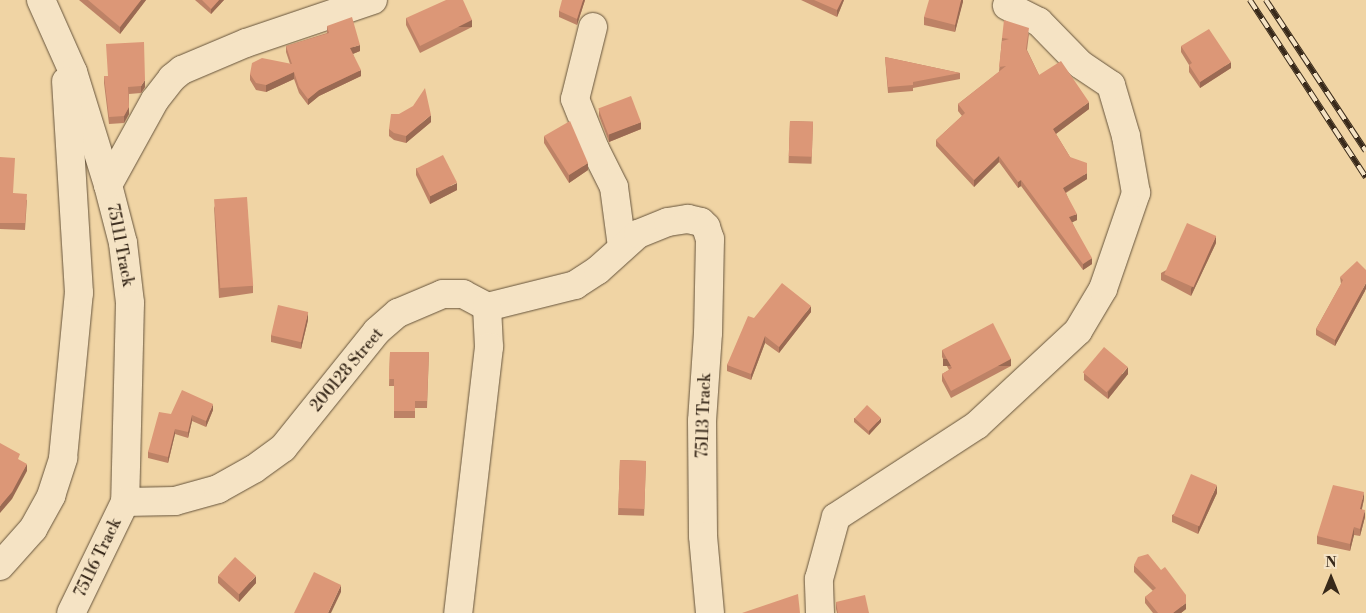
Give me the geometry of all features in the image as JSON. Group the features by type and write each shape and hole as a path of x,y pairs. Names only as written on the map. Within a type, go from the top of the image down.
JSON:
{"street":[{"name":"75111 Track","path":"41,0 73,72 108,185 123,243 130,303 125,502"},
{"path":"108,185 155,100 172,78 182,70 246,43 373,0"},
{"path":"820,613 819,579 836,517 977,425 1078,331 1103,289 1136,193 1126,136 1111,85 1080,64 1039,22 1007,6"},
{"path":"458,613 485,404 489,347 487,308 575,285 598,270 622,247 614,187 594,149 576,99 594,27"},
{"path":"0,566 33,529 51,496 63,458 79,293 66,90 66,82 73,72"},
{"name":"75113 Track","path":"622,247 638,234 668,222 701,222 710,239 702,431 703,536 710,613"},
{"name":"200128 Street","path":"125,502 175,501 218,489 254,469 283,448 377,331 398,313 443,294 463,294 487,308"},
{"name":"75116 Track","path":"71,613 125,502"}],"building":[{"path":"88,0 141,0 120,27"},
{"path":"202,0 219,0 211,9"},
{"path":"446,0 463,0 472,20 420,46 406,18"},
{"path":"562,0 583,0 577,19 559,11"},
{"path":"814,0 842,0 837,10"},
{"path":"929,0 961,0 955,25 924,17"},
{"path":"352,17 360,45 350,48 361,70 319,90 308,99 299,87 294,72 266,85 256,83 250,74 252,63 262,58 292,64 286,46 329,33 327,26"},
{"path":"1004,20 1029,28 1026,49 1039,75 1061,61 1089,102 1053,129 1070,157 1087,163 1087,173 1063,188 1077,214 1069,217 1092,258 1083,264 1021,180 1018,182 999,156 974,180 936,140 965,113 958,104 1006,66 999,67 1002,41 1009,39 1002,38"},
{"path":"1209,29 1231,62 1200,82 1189,65 1192,63 1181,46"},
{"path":"144,42 145,80 141,86 128,87 129,107 124,116 109,117 104,76 108,76 106,44"},
{"path":"885,57 960,73 913,82 913,85 888,87"},
{"path":"425,88 431,115 406,136 394,133 389,129 391,114 399,114 413,106"},
{"path":"631,96 641,122 608,135 598,109"},
{"path":"570,121 588,163 569,175 544,136"},
{"path":"790,121 813,122 812,157 789,156"},
{"path":"443,155 457,183 430,196 416,169"},
{"path":"0,157 15,158 13,193 27,194 25,223 0,223"},
{"path":"247,197 253,286 220,288 214,199"},
{"path":"1187,223 1216,236 1193,287 1164,274"},
{"path":"1357,261 1366,270 1366,283 1335,340 1316,329 1343,280 1340,277"},
{"path":"782,283 811,306 779,347 765,336 751,374 727,365 748,316 754,318"},
{"path":"278,305 308,312 301,342 271,335"},
{"path":"993,323 1011,359 951,391 942,374 952,368 942,350"},
{"path":"1104,347 1128,367 1107,392 1083,372"},
{"path":"390,352 429,352 427,401 415,401 415,411 394,411 394,379 389,379"},
{"path":"182,390 213,404 206,421 192,415 188,432 175,429 168,457 148,452 159,412 171,414"},
{"path":"867,405 881,418 869,431 855,418"},
{"path":"0,443 20,454 18,459 27,464 12,492 0,506"},
{"path":"620,460 646,461 644,509 618,508"},
{"path":"1191,474 1217,485 1199,526 1173,515"},
{"path":"1333,485 1364,492 1360,509 1365,510 1360,529 1354,527 1350,544 1317,536"},
{"path":"1148,554 1161,570 1165,567 1186,595 1186,603 1173,613 1158,613 1145,597 1156,588 1134,565 1138,557"},
{"path":"235,557 256,576 239,594 218,576"},
{"path":"314,572 341,585 328,613 294,613"},
{"path":"798,594 800,613 742,613"},
{"path":"865,595 869,613 838,613 836,602"}],"railway":[{"path":"1250,0 1366,177"},
{"path":"1266,0 1366,151"}]}
